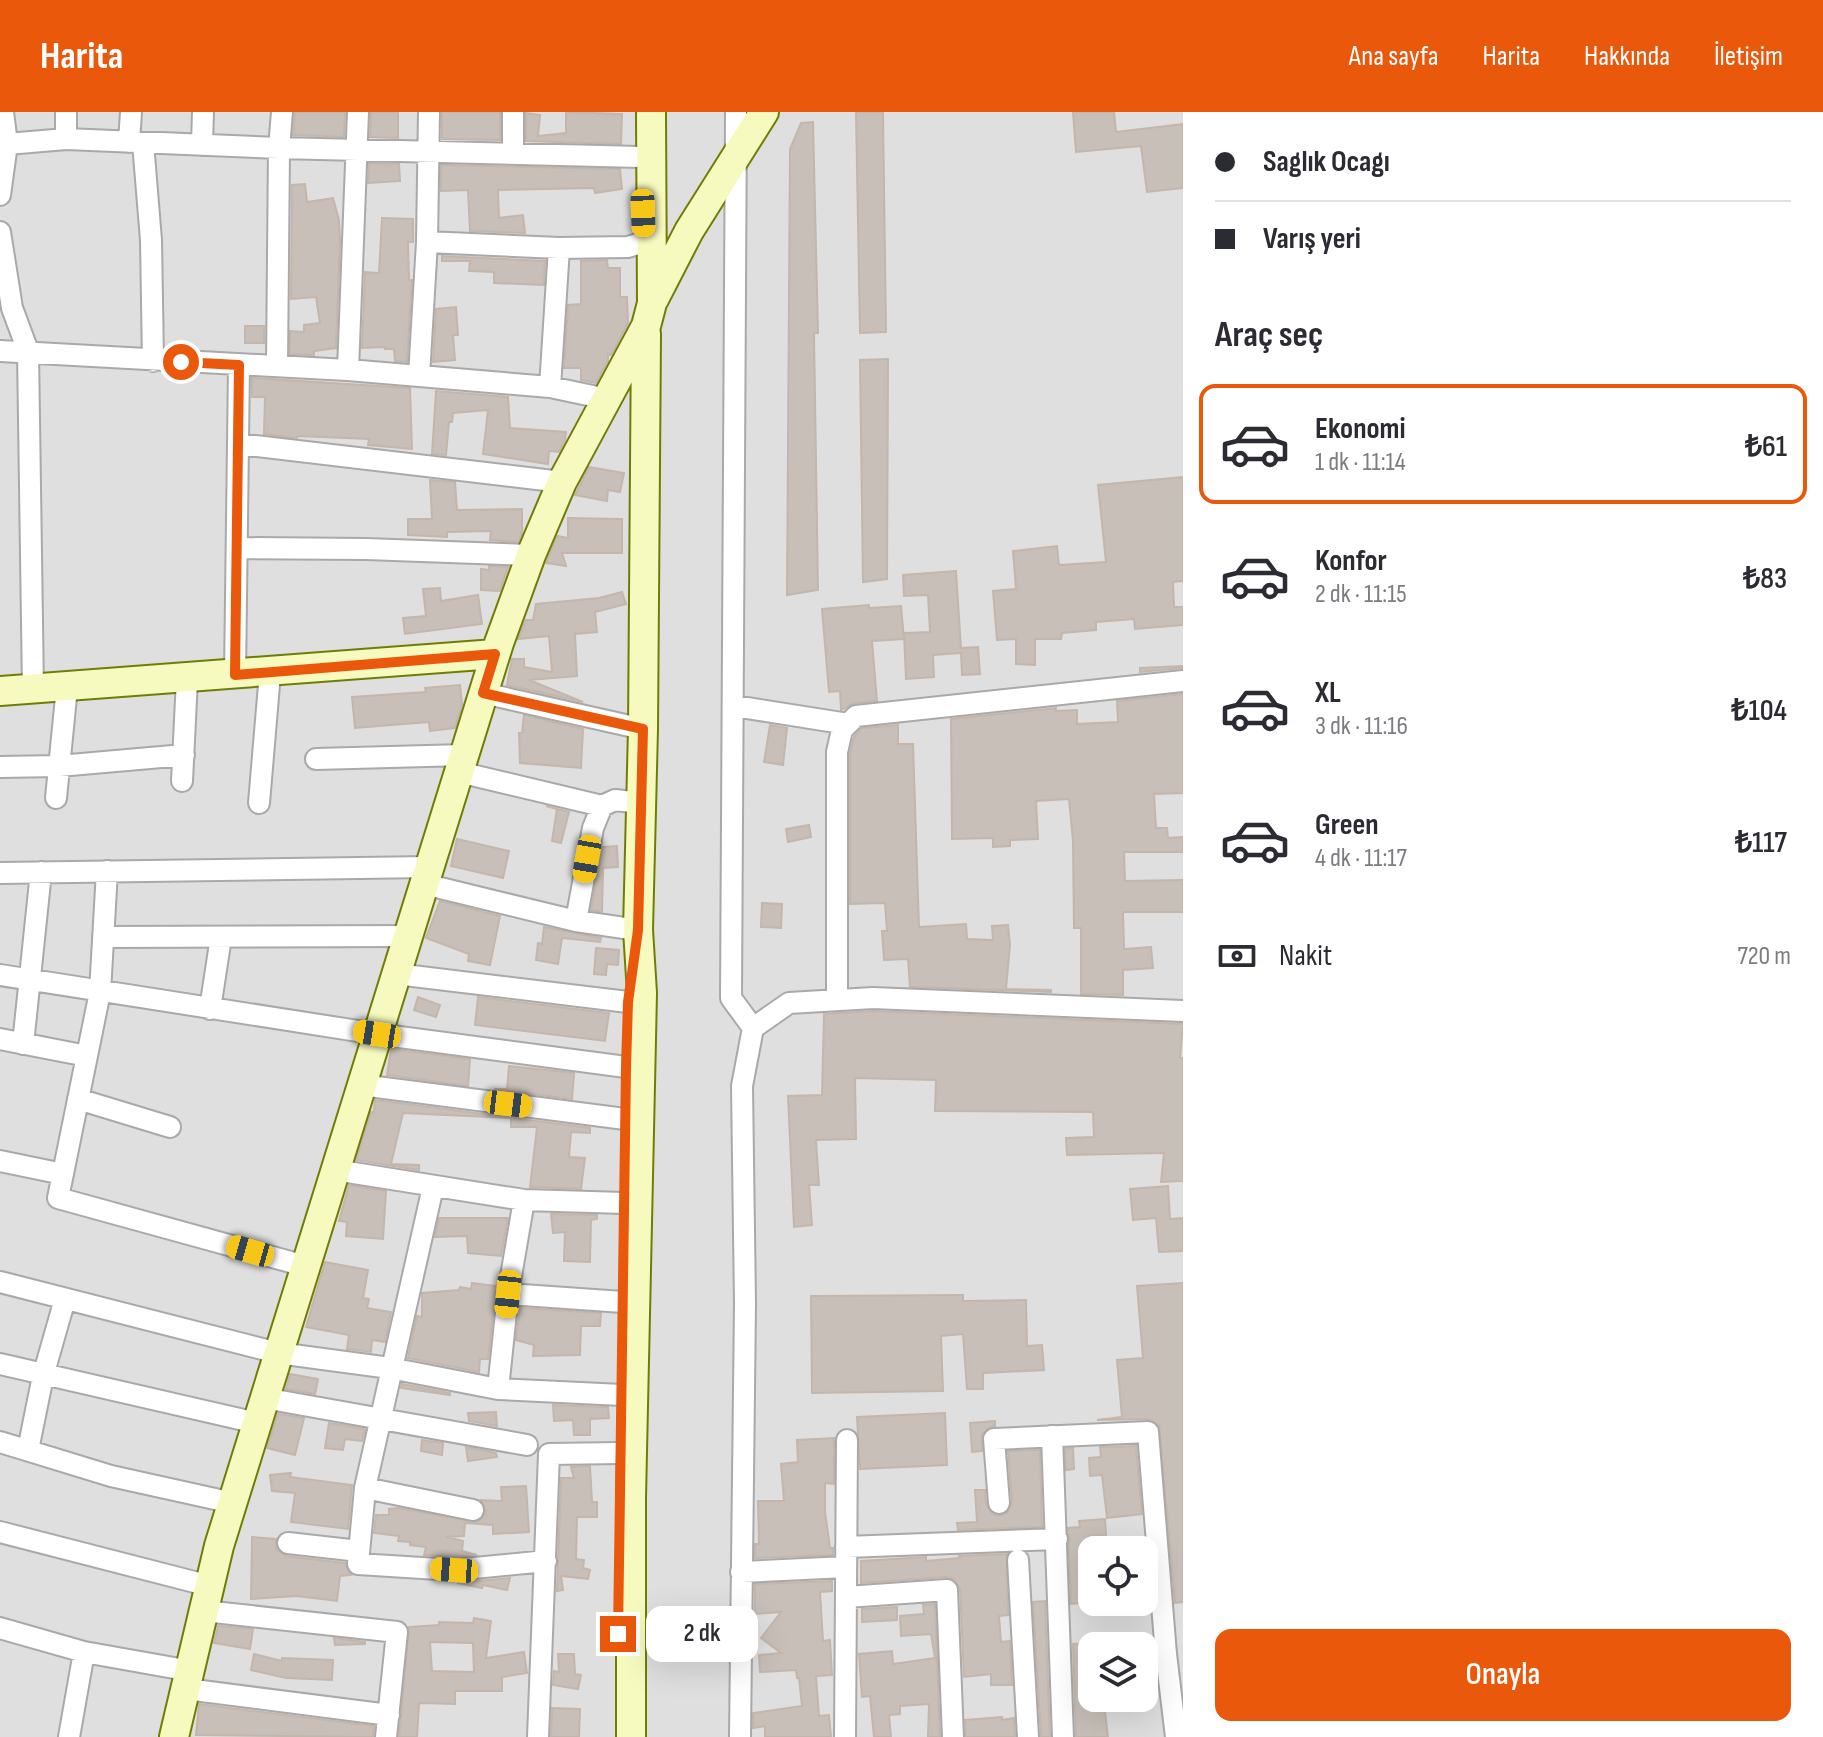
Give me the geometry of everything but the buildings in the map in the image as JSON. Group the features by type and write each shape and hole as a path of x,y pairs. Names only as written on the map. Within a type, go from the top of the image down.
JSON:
{"main road":[{"path":"631,1737 631,1498 642,993 638,930 649,315 640,112"},
{"path":"647,237 651,112"},
{"path":"174,1737 233,1503 495,654 562,482 607,399 689,231 764,112"},
{"path":"0,691 495,654"},
{"path":"616,1737 626,1067 628,1002 638,930"}],"street":[{"path":"0,195 7,144 3,112"},
{"path":"66,112 66,139"},
{"path":"131,112 151,240 153,361"},
{"path":"202,145 203,112"},
{"path":"277,366 282,112"},
{"path":"348,370 358,112"},
{"path":"419,376 427,242 429,112"},
{"path":"513,112 513,154"},
{"path":"736,112 731,998 753,1028"},
{"path":"7,144 66,139 641,157"},
{"path":"0,232 12,308 28,351 33,690"},
{"path":"427,242 559,248 628,247 647,237"},
{"path":"550,387 559,248"},
{"path":"0,351 348,370 550,387 607,399"},
{"path":"235,675 239,365"},
{"path":"239,444 562,482"},
{"path":"238,548 531,555"},
{"path":"259,803 270,673"},
{"path":"182,781 187,679"},
{"path":"837,1000 837,752 842,730 856,716 1183,681"},
{"path":"56,798 67,687"},
{"path":"483,693 643,729"},
{"path":"734,706 848,724"},
{"path":"0,767 59,766 184,755"},
{"path":"316,759 461,764 602,806 615,800 641,803"},
{"path":"576,921 593,828 602,806"},
{"path":"107,871 100,992 58,1198 305,1266"},
{"path":"0,873 107,871 427,876 576,921 638,930"},
{"path":"23,1044 41,872"},
{"path":"103,937 409,936"},
{"path":"210,1009 221,937"},
{"path":"396,974 628,1002"},
{"path":"0,975 377,1034 626,1067"},
{"path":"740,1737 745,1304 742,1086 753,1028 789,1003 873,998 1183,1011"},
{"path":"0,1039 87,1056"},
{"path":"361,1085 625,1119"},
{"path":"78,1099 170,1127"},
{"path":"0,1161 63,1174"},
{"path":"335,1170 524,1200 624,1203"},
{"path":"433,1187 365,1488 358,1564 454,1570 546,1561"},
{"path":"498,1389 508,1294 524,1200"},
{"path":"0,1282 278,1353 390,1368 498,1389 622,1395"},
{"path":"508,1294 623,1302"},
{"path":"28,1450 43,1376 65,1299"},
{"path":"0,1364 43,1376 261,1410 380,1418 527,1445"},
{"path":"999,1503 994,1439 1148,1432 1176,1737"},
{"path":"1052,1436 1063,1737"},
{"path":"845,1737 847,1440"},
{"path":"0,1442 111,1476 233,1503"},
{"path":"538,1737 549,1454 621,1453"},
{"path":"365,1488 473,1510"},
{"path":"0,1532 207,1598 397,1632 386,1737"},
{"path":"741,1572 846,1557 1057,1539"},
{"path":"288,1543 359,1551"},
{"path":"1018,1560 1028,1737"},
{"path":"846,1597 947,1590 953,1737"},
{"path":"1,1633 188,1680 389,1715"},
{"path":"69,1737 84,1652"}],"shaded area":[{"path":"0,112 1183,112 1183,1737 0,1737"}],"route":[{"path":"181,362 239,365 235,675 495,654 483,693 643,729 638,930 628,1002 626,1067 618,1634"}]}
